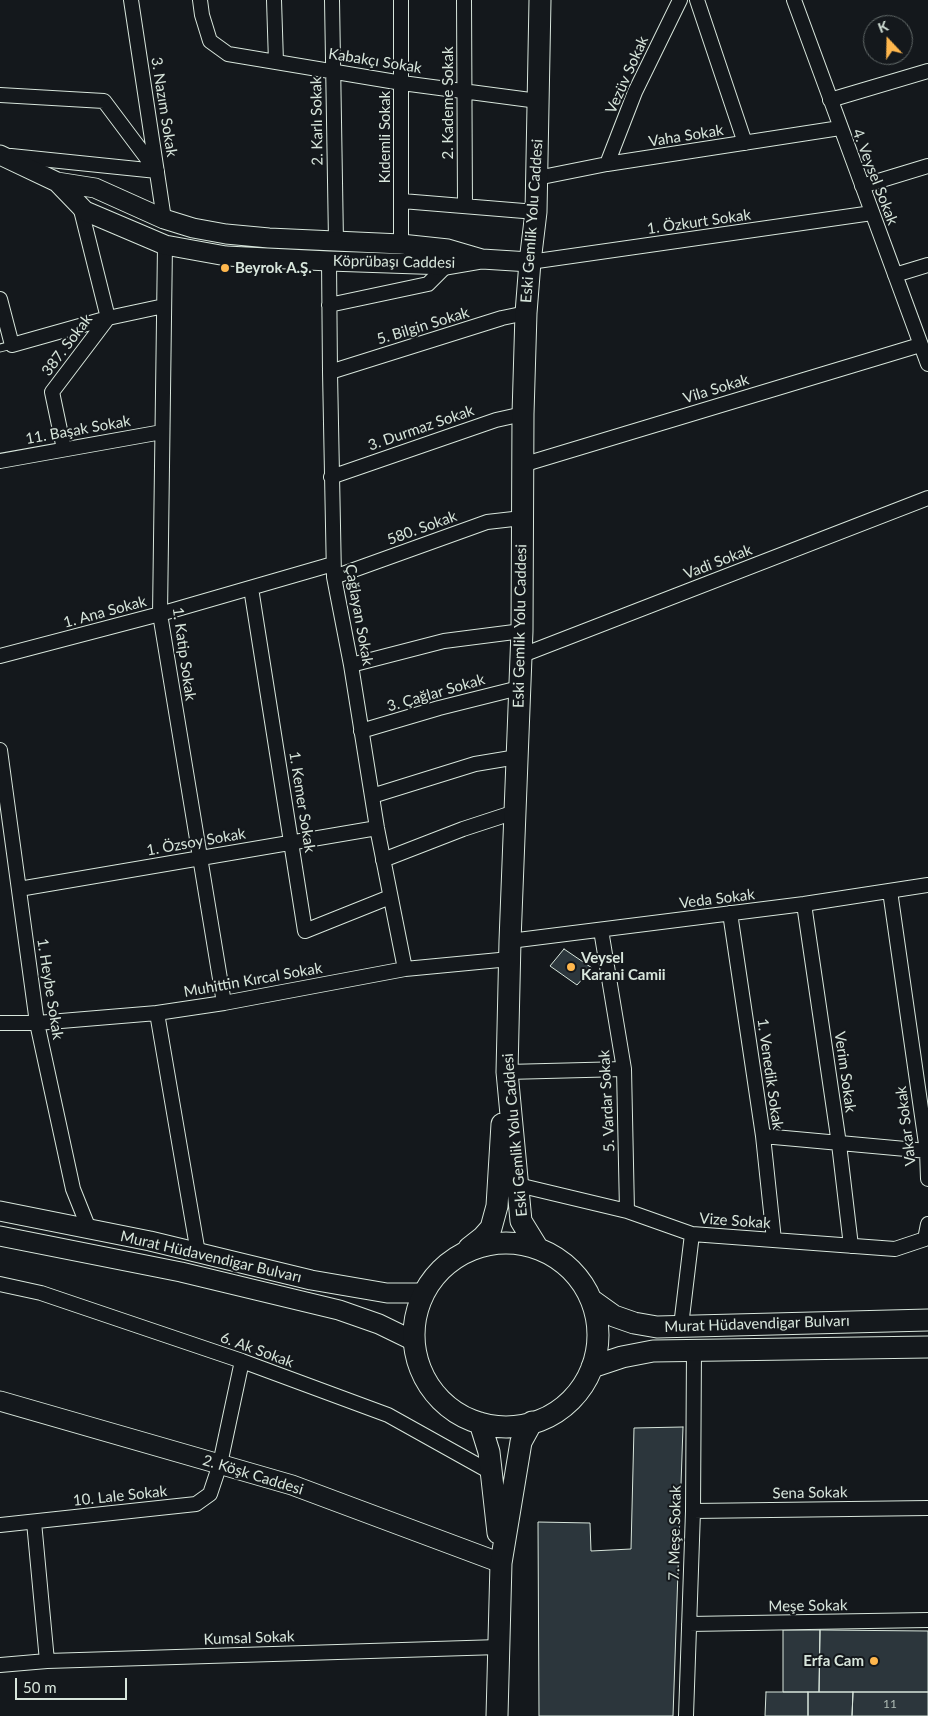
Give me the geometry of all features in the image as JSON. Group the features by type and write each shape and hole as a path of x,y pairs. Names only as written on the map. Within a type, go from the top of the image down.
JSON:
{"main road":[{"name":"Eski Gemlik Yolu Caddesi","path":"537,1247 521,1221 507,1072 522,631 522,465 526,313 536,212 540,0"},
{"name":"Köprübaşı Caddesi","path":"0,155 57,182 95,188 164,219 193,228 226,234 269,238 401,244 448,257"},
{"name":"Köprübaşı Caddesi","path":"57,182 85,211 165,245 226,256 329,261 448,257 530,262"},
{"path":"459,1255 484,1245 510,1242 537,1247 560,1259 580,1278 593,1301 598,1327 597,1353 587,1380 569,1402 545,1418 518,1426 489,1426 462,1416 439,1399 423,1376 414,1349 414,1320 423,1293 438,1271 459,1255 483,1237 491,1228 497,1206 507,1072"},
{"name":"Murat Hüdavendigar Bulvarı","path":"0,1211 198,1253 321,1282 388,1294 423,1293"},
{"name":"Murat Hüdavendigar Bulvarı","path":"0,1236 181,1272 339,1310 379,1324 414,1341"},
{"name":"Murat Hüdavendigar Bulvarı","path":"593,1301 614,1316 634,1323 657,1327 928,1320"},
{"name":"Murat Hüdavendigar Bulvarı","path":"592,1367 622,1357 653,1351 928,1348"},
{"name":"2. Köşk Caddesi","path":"0,1401 292,1485 501,1563"},
{"path":"501,1563 521,1442 532,1422"},
{"path":"480,1423 488,1447 492,1473 501,1563 497,1716"}],"street":[{"name":"3. Nazım Sokak","path":"131,0 164,219"},
{"name":"Kabakçı Sokak","path":"200,0 210,41 228,54 402,83 538,101"},
{"path":"274,0 276,62"},
{"name":"2. Karlı Sokak","path":"332,0 336,241"},
{"name":"Kıdemli Sokak","path":"401,0 401,244"},
{"name":"2. Kademe Sokak","path":"464,0 465,206"},
{"name":"Vezüv Sokak","path":"607,164 635,92 680,0"},
{"path":"697,0 745,143"},
{"name":"4. Veysel Sokak","path":"794,0 928,364"},
{"path":"830,100 928,71"},
{"path":"0,95 104,101 157,171"},
{"name":"Vaha Sokak","path":"537,178 607,164 840,128"},
{"path":"0,155 157,171"},
{"path":"862,186 928,166"},
{"path":"402,201 536,212"},
{"name":"387. Sokak","path":"80,206 108,318"},
{"name":"1. Özkurt Sokak","path":"530,262 872,213"},
{"name":"1. Katip Sokak","path":"165,245 160,614 224,1003"},
{"path":"329,305 428,284 448,257"},
{"name":"Çağlayan Sokak","path":"329,261 334,570 377,828 405,969"},
{"path":"895,275 928,265"},
{"path":"0,299 6,347 108,318"},
{"name":"387. Sokak","path":"64,449 52,392 108,318 164,306"},
{"name":"5. Bilgin Sokak","path":"330,372 502,318 526,313"},
{"name":"Vila Sokak","path":"522,465 920,345"},
{"name":"3. Durmaz Sokak","path":"331,477 496,420 523,414"},
{"name":"11. Başak Sokak","path":"0,462 162,432"},
{"name":"Vadi Sokak","path":"520,656 928,498"},
{"name":"580. Sokak","path":"334,570 487,522 522,518"},
{"name":"1. Ana Sokak","path":"0,656 251,588 334,570"},
{"name":"1. Kemer Sokak","path":"251,588 305,931 390,897"},
{"path":"351,665 444,641 522,631"},
{"name":"3. Çağlar Sokak","path":"361,731 439,708 519,688"},
{"name":"1. Heybe Sokak","path":"0,750 37,1023 73,1189 89,1229"},
{"path":"372,796 475,764 517,757"},
{"path":"383,860 463,828 515,812"},
{"name":"1. Özsoy Sokak","path":"20,889 377,828"},
{"name":"Veda Sokak","path":"510,950 602,930 804,904 928,885"},
{"name":"Vakar Sokak","path":"890,891 928,1151 928,1179"},
{"name":"Verim Sokak","path":"804,904 839,1144 850,1246"},
{"name":"1. Venedik Sokak","path":"730,914 763,1136 774,1240"},
{"name":"5. Vardar Sokak","path":"602,930 624,1069 627,1211"},
{"name":"Muhittin Kırcal Sokak","path":"0,1023 37,1023 157,1014 510,950"},
{"path":"157,1014 198,1253"},
{"path":"507,1072 624,1069"},
{"path":"763,1136 928,1151"},
{"name":"Vize Sokak","path":"518,1185 627,1211 692,1234 895,1249 925,1239 928,1224"},
{"path":"681,1326 692,1234"},
{"name":"6. Ak Sokak","path":"0,1284 41,1293 242,1362 388,1416 492,1473"},
{"name":"7. Meşe Sokak","path":"686,1716 693,1511 694,1350"},
{"name":"10. Lale Sokak","path":"0,1525 196,1504 210,1494 220,1464 242,1362"},
{"name":"Sena Sokak","path":"693,1511 928,1508"},
{"path":"34,1522 47,1661"},
{"name":"Meşe Sokak","path":"689,1624 928,1620"},
{"name":"Kumsal Sokak","path":"0,1665 47,1661 499,1647"}],"building":[{"name":"Veysel Karani Camii","path":"564,949 592,968 577,985 550,966"},
{"path":"683,1427 673,1716 539,1716 538,1522 590,1523 591,1551 631,1549 634,1428"},
{"path":"783,1630 820,1630 819,1692 783,1692"},
{"name":"Erfa Cam","path":"820,1630 928,1631 928,1692 819,1692"},
{"path":"766,1692 808,1692 808,1716 765,1716"},
{"path":"808,1692 853,1692 852,1716 808,1716"},
{"path":"853,1692 928,1692 928,1716 852,1716"}],"place":[{"name":"Beyrok A.Ş.","path":"225,268"},
{"name":"Veysel Karani Camii","path":"571,967"},
{"name":"Erfa Cam","path":"874,1661"}]}
